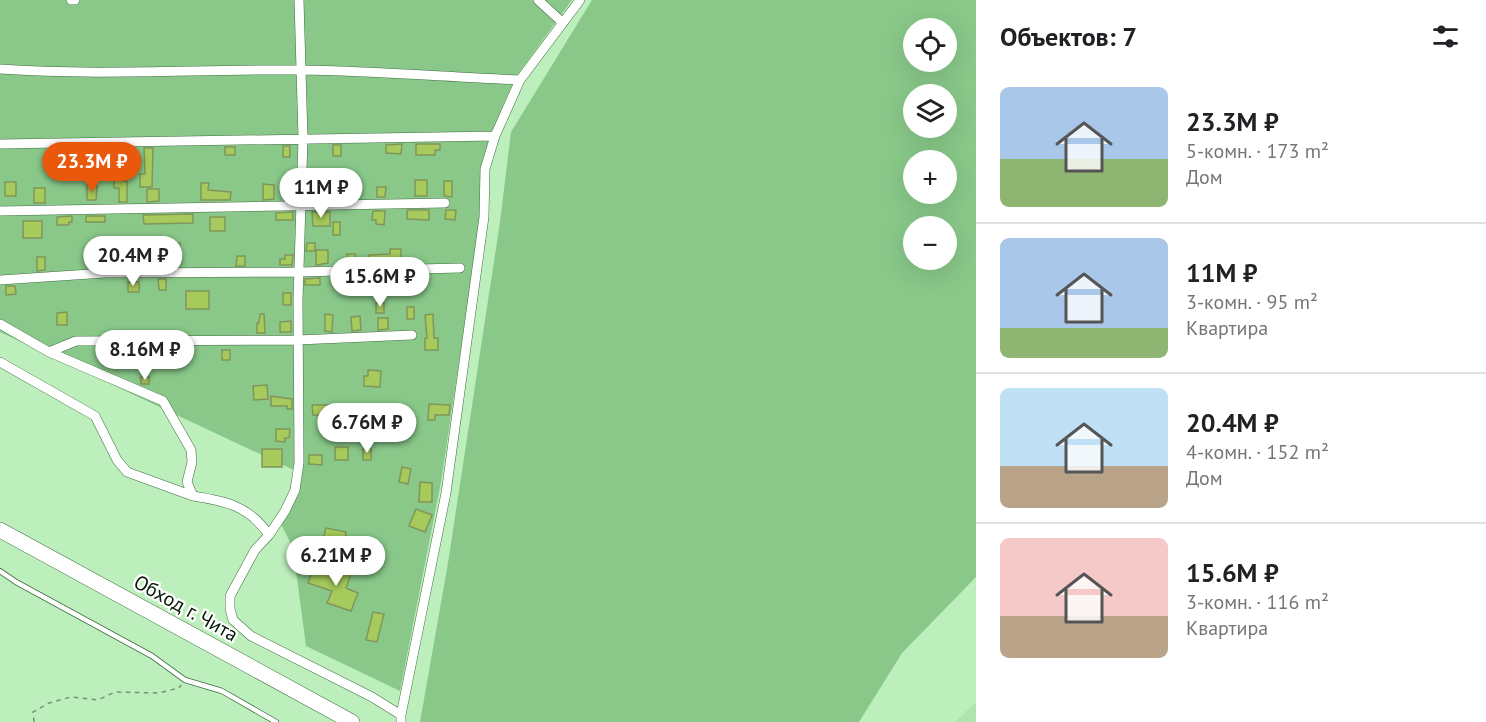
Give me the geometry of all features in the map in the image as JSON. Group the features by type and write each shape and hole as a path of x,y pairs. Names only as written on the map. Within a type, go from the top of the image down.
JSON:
{"highway":[{"name":"Обход г. Чита","path":"0,530 352,722"}],"street":[{"path":"299,0 303,138 298,340 299,463 295,490 285,511 255,550 230,596 230,609 233,620 251,636 372,697 401,718 446,494 484,217 485,169 495,136 520,80 580,0"},
{"path":"538,0 562,23"},
{"path":"0,69 40,72 150,73 302,70 520,80"},
{"path":"0,144 495,136"},
{"path":"0,211 444,203"},
{"path":"0,280 105,273 460,268"},
{"path":"0,324 49,352 163,401 191,450 192,462 187,482 193,496"},
{"path":"49,352 76,341 298,340 412,335"},
{"path":"0,362 95,416 117,460 127,471 193,496 220,500 239,507 255,518 268,535"}],"lane":[{"path":"0,571 152,656 185,680 222,692 276,722"}],"path":[{"path":"34,722 33,712 50,703 71,697 98,700 116,692 159,693 179,688 185,680"}],"shaded area":[{"path":"0,0 572,0 515,78 498,118 441,482 400,691 306,646 293,548 281,524 296,471 0,332"},
{"path":"592,0 976,0 976,577 902,653 859,722 420,722 448,563 500,222 511,132"},
{"path":"976,702 976,722 955,722"}],"building":[{"path":"402,144 401,154 386,153 386,145"},
{"path":"416,144 440,144 440,150 435,150 435,155 416,155"},
{"path":"333,145 341,145 341,156 333,156"},
{"path":"283,146 290,146 290,157 283,157"},
{"path":"225,147 235,147 235,155 225,155"},
{"path":"144,148 153,148 152,187 140,187 140,174 145,174"},
{"path":"82,149 85,161 71,162 71,150"},
{"path":"114,174 123,174 123,181 127,181 127,202 119,202 119,188 114,188"},
{"path":"309,174 326,174 326,190 308,190"},
{"path":"415,180 427,180 427,196 415,196"},
{"path":"444,181 452,181 452,197 444,196"},
{"path":"5,182 16,182 16,196 5,196"},
{"path":"201,183 209,183 208,190 231,192 230,200 201,200"},
{"path":"263,184 274,185 274,199 263,200"},
{"path":"350,184 357,184 358,196 351,196"},
{"path":"87,185 97,186 96,200 87,200"},
{"path":"377,187 386,187 385,197 377,197"},
{"path":"34,188 45,188 45,203 34,203"},
{"path":"147,189 159,189 159,201 147,202"},
{"path":"407,210 429,210 429,220 407,219"},
{"path":"446,210 456,210 455,220 445,219"},
{"path":"373,211 385,211 384,225 376,224 376,220 372,220"},
{"path":"293,212 293,220 276,220 276,213"},
{"path":"312,212 330,212 330,226 313,226"},
{"path":"193,214 193,223 144,224 143,215"},
{"path":"72,216 72,222 69,222 69,225 57,225 57,217"},
{"path":"86,216 105,216 105,222 86,222"},
{"path":"210,217 225,217 225,231 210,231"},
{"path":"23,221 42,221 42,238 23,238"},
{"path":"333,222 340,222 340,235 333,235"},
{"path":"111,240 110,266 101,267 100,241"},
{"path":"180,243 180,262 172,262 172,255 167,255 167,244"},
{"path":"307,243 315,243 315,251 306,251"},
{"path":"390,249 401,249 401,263 369,264 369,255 390,254"},
{"path":"316,250 328,250 328,263 316,265"},
{"path":"347,254 355,254 355,264 348,264"},
{"path":"152,255 153,266 144,266 144,256"},
{"path":"285,255 293,255 292,265 280,265 280,259 285,259"},
{"path":"237,256 245,256 245,266 236,266"},
{"path":"37,257 45,257 45,270 37,271"},
{"path":"373,277 386,277 385,288 373,288"},
{"path":"320,278 320,285 305,285 305,279"},
{"path":"158,279 166,279 166,290 159,290"},
{"path":"128,282 139,282 139,292 128,292"},
{"path":"6,286 15,286 16,294 6,295"},
{"path":"186,291 209,291 209,309 186,309"},
{"path":"283,293 291,293 291,305 283,305"},
{"path":"376,303 384,303 384,313 376,313"},
{"path":"407,307 414,307 414,319 407,319"},
{"path":"67,312 67,325 57,325 57,313"},
{"path":"260,314 264,314 265,333 257,333"},
{"path":"325,314 333,315 332,332 325,331"},
{"path":"433,314 434,338 438,338 438,350 425,350 425,338 427,338 425,315"},
{"path":"360,316 361,330 352,331 351,317"},
{"path":"378,318 388,318 388,329 378,330"},
{"path":"291,321 291,332 280,332 280,322"},
{"path":"108,348 118,348 118,358 109,358"},
{"path":"222,350 230,350 230,360 222,360"},
{"path":"368,370 381,371 380,387 364,386 364,376 368,376"},
{"path":"141,377 149,377 149,384 141,384"},
{"path":"267,385 268,399 254,400 253,386"},
{"path":"271,396 292,399 292,409 287,409 287,406 271,406"},
{"path":"429,404 450,405 449,415 435,415 435,420 428,420"},
{"path":"312,405 363,405 362,422 335,420 335,415 313,415"},
{"path":"379,406 390,406 390,419 379,418"},
{"path":"276,429 290,429 289,438 285,438 285,442 276,441"},
{"path":"335,447 348,447 348,460 335,460"},
{"path":"262,449 282,449 282,467 262,467"},
{"path":"363,449 371,449 371,460 363,460"},
{"path":"309,455 322,455 322,465 309,464"},
{"path":"402,467 411,469 408,484 399,482"},
{"path":"420,482 432,483 432,502 419,502"},
{"path":"416,509 432,515 425,532 409,526"},
{"path":"326,528 346,532 344,544 332,541 331,545 322,543"},
{"path":"338,567 352,571 346,588 358,593 351,611 327,603 332,591 308,583 313,569 336,575"},
{"path":"373,612 384,614 377,642 366,640"}]}
